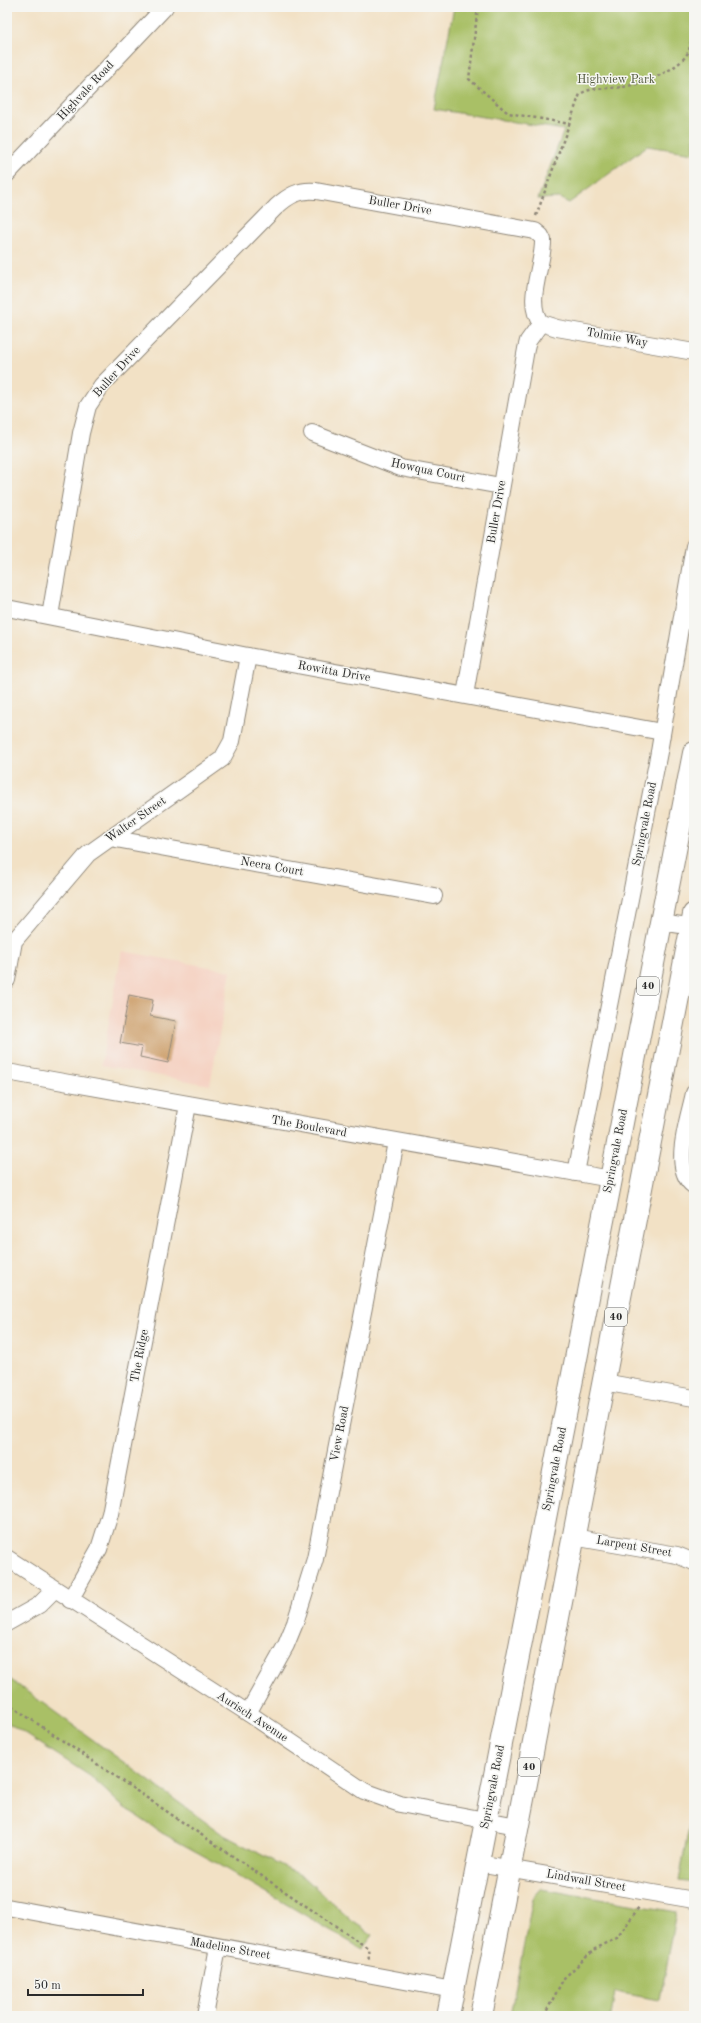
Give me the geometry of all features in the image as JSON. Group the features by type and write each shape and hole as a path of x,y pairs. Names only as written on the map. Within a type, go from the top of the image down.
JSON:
{"highway":[{"name":"Springvale Road","path":"448,2016 694,753"},
{"name":"40","path":"481,2016 603,1382 690,949 693,923"}],"street":[{"name":"Highvale Road","path":"7,174 165,7"},
{"name":"Buller Drive","path":"50,616 81,433 88,406 102,385 285,200 301,192 316,191 531,229"},
{"path":"531,229 539,233 543,240 534,301 536,314 541,323"},
{"name":"Buller Drive","path":"465,695 526,349 528,341 541,323"},
{"name":"Tolmie Way","path":"541,323 557,328 694,352"},
{"name":"Howqua Court","path":"312,434 401,468 501,486"},
{"name":"Springvale Road","path":"576,1173 662,732 694,546"},
{"name":"Rowitta Drive","path":"7,608 248,656 662,732"},
{"name":"Walter Street","path":"7,980 11,940 88,854 222,759 232,741 248,656"},
{"name":"Neera Court","path":"110,838 434,896"},
{"path":"661,922 693,923"},
{"name":"The Boulevard","path":"7,1072 611,1179"},
{"path":"691,1184 683,1172 682,1160 694,1093"},
{"name":"The Ridge","path":"70,1600 99,1549 110,1514 188,1105"},
{"name":"View Road","path":"248,1713 286,1645 297,1617 315,1559 396,1142"},
{"path":"603,1382 694,1398"},
{"name":"Larpent Street","path":"573,1537 677,1555 694,1562"},
{"name":"Aurisch Avenue","path":"7,1558 54,1590 248,1713 354,1785 375,1796 400,1804 517,1826"},
{"path":"7,1623 39,1605 54,1590"},
{"name":"Lindwall Street","path":"478,1862 694,1900"},
{"name":"Madeline Street","path":"7,1907 453,1990"},
{"path":"205,2016 218,1947"}],"path":[{"path":"478,7 469,79 508,113 570,124"},
{"path":"531,229 580,94 589,88 623,87 650,79 671,69 682,60 688,51 693,7"},
{"path":"7,1703 368,1948 370,1975"},
{"path":"544,2016 564,1978 595,1949 617,1938 639,1907"}],"shaded area":[{"path":"122,951 231,971 210,1085 101,1065"}],"green space":[{"name":"Highview Park","path":"454,7 694,7 694,153 647,146 569,203 559,198 538,199 564,130 434,109"},
{"path":"7,1677 222,1834 304,1877 352,1921 373,1935 362,1949 215,1862 162,1833 122,1806 90,1776 7,1722"},
{"path":"694,1800 694,1883 679,1881"},
{"path":"541,1889 677,1912 660,2000 615,1992 611,2016 510,2016 533,1898"}],"building":[{"path":"129,995 153,1000 150,1016 176,1021 168,1063 140,1057 142,1047 120,1043"}]}
